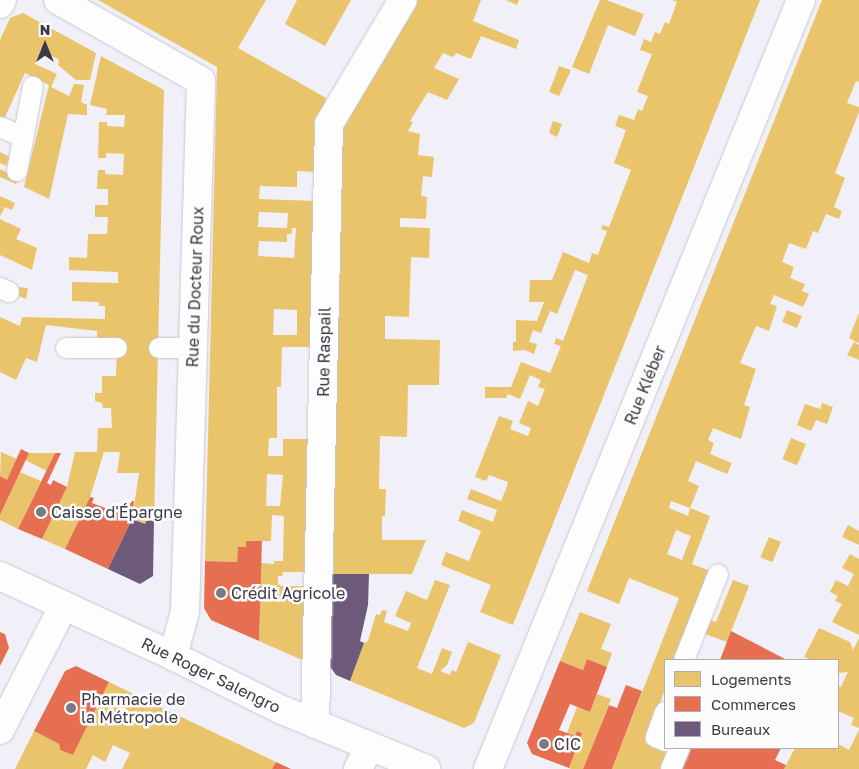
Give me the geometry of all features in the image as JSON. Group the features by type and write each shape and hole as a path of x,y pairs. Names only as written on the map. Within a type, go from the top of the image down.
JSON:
{"street":[{"path":"0,4 2,0"},
{"name":"Rue du Docteur Roux","path":"58,0 201,81 185,611 173,656"},
{"name":"Rue Raspail","path":"315,724 329,124 403,0"},
{"name":"Rue Kléber","path":"488,769 801,0"},
{"name":"Rue Roger Salengro","path":"0,576 315,724 364,758 426,769"},
{"path":"0,730 64,605"}],"lane":[{"path":"17,171 33,86"},
{"path":"0,128 23,137"},
{"path":"66,348 117,348"},
{"path":"159,348 193,348"},
{"path":"684,659 718,574"},
{"path":"664,715 656,736 664,740"},
{"path":"672,769 680,749"}],"building: Logements":[{"path":"98,0 266,0 238,48 326,98 318,123 316,172 297,171 297,187 260,186 259,199 316,201 313,347 282,347 281,387 277,387 277,438 269,438 268,456 283,456 283,439 311,439 308,572 283,572 282,576 278,576 278,584 281,586 308,586 307,655 302,660 259,641 261,563 274,564 274,561 283,561 284,516 272,515 271,541 246,541 246,547 238,547 237,562 205,561 217,67","holes":["259,212 288,213 287,228 258,227","292,228 296,228 294,258 258,256 259,241 287,242 287,234 292,234","274,309 297,310 297,335 273,335","267,474 283,475 280,506 266,506"]},
{"path":"297,0 351,0 325,46 285,24"},
{"path":"414,0 481,0 473,21 519,40 516,49 481,36 471,59 456,53 453,57 443,53 434,68 459,79 447,100 428,92 410,121 413,122 408,131 420,134 418,155 434,157 432,177 423,176 421,196 427,197 426,219 400,218 400,227 430,228 429,258 411,257 409,317 385,316 385,339 440,340 439,385 408,385 407,437 380,436 379,489 386,489 385,516 382,516 382,540 426,540 412,574 330,574 341,127"},
{"path":"506,0 519,0 517,5"},
{"path":"600,0 606,0 644,14 635,36 608,25 589,74 572,67"},
{"path":"672,0 760,0 513,625 480,612 491,585 441,565 446,552 469,561 481,531 458,521 462,510 493,522 497,510 467,499 471,489 501,501 506,489 508,482 489,475 486,481 475,477 499,416 513,421 510,429 528,436 531,428 519,423 528,401 538,406 545,389 538,387 541,380 530,375 520,399 508,394 506,398 485,398 485,387 511,387 521,362 550,373 561,346 554,344 556,338 563,341 588,275 575,270 557,314 550,311 541,333 533,330 529,342 537,344 534,354 525,350 513,351 513,342 516,342 516,320 537,321 544,302 529,302 530,280 552,280 563,252 589,263 592,253 598,255 607,231 601,229 603,225 609,227 631,170 614,163 626,130 615,126 619,115 634,120 638,109 642,111 648,96 637,92 652,54 640,50 644,39 651,42 655,32 660,34 665,22 669,24 677,2"},
{"path":"822,0 859,0 859,82 856,81 847,103 859,107 859,112 835,173 845,178 834,207 842,211 839,219 826,214 818,233 813,231 806,249 789,243 782,262 794,267 790,278 805,284 802,291 809,294 803,307 774,295 770,304 777,306 769,331 756,326 740,363 756,369 744,405 750,407 741,439 713,428 708,440 714,443 710,454 732,463 727,474 696,461 688,481 699,486 690,508 710,516 692,564 710,571 676,659 664,659 664,692 645,743 668,749 660,767 664,769 612,769 679,598 629,578 619,604 587,591","holes":["671,501 690,508 688,516 669,508","676,530 691,536 682,560 667,554"]},
{"path":"23,13 96,53 90,80 76,80 58,65 59,60 41,49 35,64 57,74 51,87 69,96 74,84 84,85 81,102 87,105 87,115 68,114 49,199 24,187 49,85 25,73 0,128 0,40 10,18"},
{"path":"101,56 164,90 154,521 147,519 145,524 132,519 139,473 117,473 120,452 104,452 90,497 65,549 42,539 67,487 75,452 97,452 98,428 112,428 111,408 103,408 102,403 95,401 95,393 102,393 102,376 116,376 117,345 97,344 97,331 46,325 37,362 26,358 16,380 0,372 0,317 20,326 22,317 105,319 105,306 99,306 99,302 72,301 72,282 118,283 118,272 69,270 69,257 87,258 88,234 107,234 108,217 95,217 95,205 108,205 108,189 97,189 98,170 105,170 105,174 123,175 124,154 106,153 106,158 98,158 99,122 107,122 107,126 124,127 125,115 106,115 107,109 90,105"},
{"path":"559,66 571,70 559,96 549,92"},
{"path":"553,121 562,124 557,137 549,133"},
{"path":"0,152 10,157 6,166 0,163"},
{"path":"0,169 19,178 16,184 0,177"},
{"path":"0,196 15,203 12,210 5,207 0,216"},
{"path":"0,219 21,229 16,239 37,248 32,270 0,255"},
{"path":"16,287 28,288 26,299 14,294"},
{"path":"787,310 802,316 797,328 782,322"},
{"path":"859,313 859,342 858,343 849,338"},
{"path":"854,342 859,345 859,360 847,355"},
{"path":"822,403 833,407 827,424 816,420 811,431 797,425 805,404 820,409"},
{"path":"791,438 806,444 797,465 782,459"},
{"path":"1,452 17,459 7,480 0,476"},
{"path":"29,453 55,453 47,471 25,460"},
{"path":"20,472 41,481 18,529 0,520 0,515"},
{"path":"848,525 859,531 859,545 842,537"},
{"path":"769,537 781,542 772,562 760,557"},
{"path":"850,554 859,559 859,635 832,622 842,604 835,601 838,596 830,592 836,580 848,586 854,574 842,568"},
{"path":"435,580 450,585 417,668 432,674 442,648 452,652 447,665 440,671 450,675 452,670 456,672 468,642 501,655 474,723 464,728 350,681 364,643 368,641 376,614 380,615 382,610 387,611 384,622 408,631 411,623 395,616 406,591 427,600"},
{"path":"733,580 749,586 727,642 705,634 711,620 716,622"},
{"path":"580,612 611,624 601,649 612,653 607,667 587,659 583,670 560,661"},
{"path":"819,628 850,642 853,650 859,638 859,728 851,725 854,718 839,711 839,686 841,687 848,672 839,673 839,659 809,659 804,657"},
{"path":"109,682 276,762 272,769 122,769 130,753 113,745 105,762 93,755 86,769 15,769 34,731 59,744 60,750 73,755"},
{"path":"597,694 611,699 583,769 571,769 569,768 582,733 577,731 575,736 567,733 577,707 590,712"},
{"path":"859,730 859,769 784,769 794,749 839,749 839,745 849,750"}],"building: Commerces":[{"path":"21,449 29,453 0,515 0,476 7,480"},
{"name":"Caisse d'Épargne","path":"55,453 61,453 47,483 51,485 53,480 67,487 42,539 18,529"},
{"path":"90,497 94,498 92,503 119,513 123,505 127,506 128,501 134,501 132,519 108,569 65,549"},
{"path":"246,541 262,541 259,641 211,620 204,608 205,561 237,562 238,547 246,547"},
{"path":"731,631 785,659 720,659"},
{"path":"0,632 5,634 9,648 0,666"},
{"path":"587,659 607,667 590,712 570,704 559,730 575,736 577,731 582,733 569,768 532,754 527,743 560,661 583,670"},
{"name":"Pharmacie de la Métropole","path":"76,666 109,682 73,755 60,750 59,744 34,731 65,671"},
{"path":"626,685 642,691 612,769 583,769 609,705 617,708"},
{"path":"685,749 780,749 775,760 786,765 784,769 677,769"},
{"path":"276,762 291,769 272,769"}],"building: Bureaux":[{"path":"132,519 145,524 147,519 154,521 153,576 140,584 108,569"},
{"path":"330,574 369,574 368,605 360,641 364,643 350,681 336,675 329,665"}],"place":[{"name":"Caisse d'Épargne","path":"41,512"},
{"name":"Crédit Agricole","path":"221,593"},
{"name":"Pharmacie de la Métropole","path":"71,708"},
{"name":"CIC","path":"544,744"}]}
